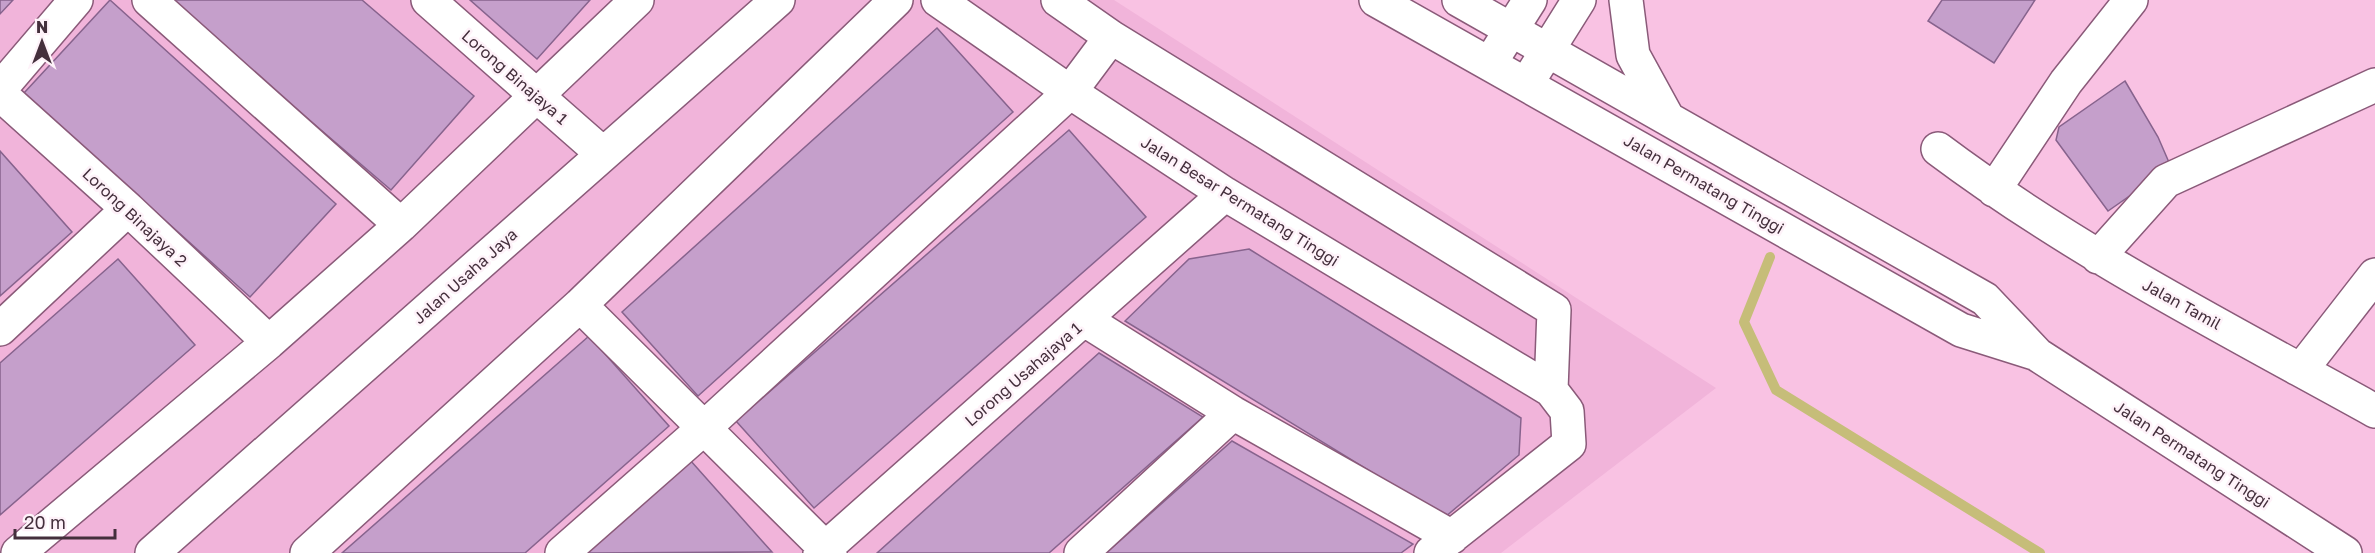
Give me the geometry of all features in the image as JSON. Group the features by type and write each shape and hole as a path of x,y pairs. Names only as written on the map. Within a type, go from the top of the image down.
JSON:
{"main road":[{"path":"0,89 76,0"},
{"path":"149,0 401,225"},
{"name":"Lorong Binajaya 1","path":"428,0 603,154"},
{"path":"18,553 269,342 401,225 637,0"},
{"name":"Jalan Usaha Jaya","path":"152,553 778,0"},
{"path":"307,553 580,305 896,0"},
{"name":"Jalan Besar Permatang Tinggi","path":"938,0 1070,92 1226,194 1559,401"},
{"path":"1058,0 1111,37 1554,310 1559,401 1569,444 1442,545 1085,320"},
{"name":"Jalan Permatang Tinggi","path":"1376,0 1527,83 1961,330 2038,355"},
{"name":"Jalan Permatang Tinggi","path":"1459,0 1985,299 2038,355 2345,553"},
{"path":"1490,63 1530,0"},
{"path":"1527,83 1579,0"},
{"path":"1626,0 1634,55 1667,117"},
{"path":"1994,190 2066,82 2131,0"},
{"path":"562,553 704,428 1070,92 1111,37"},
{"path":"2098,257 2166,181 2375,85"},
{"name":"Lorong Binajaya 2","path":"0,94 128,209 269,342"},
{"name":"Jalan Tamil","path":"1938,149 1994,190 2098,257 2375,411"},
{"name":"Lorong Usahajaya 1","path":"825,552 1226,194"},
{"path":"0,329 128,209"},
{"path":"2301,370 2375,275"},
{"path":"580,305 825,552"},
{"path":"1081,553 1233,413"}],"shaded area":[{"path":"0,0 1114,0 1716,388 1501,553 0,553"}],"building":[{"path":"0,0 13,0 0,14"},
{"path":"110,0 336,204 250,297 24,93"},
{"path":"169,0 362,0 474,96 391,190"},
{"path":"470,0 590,0 537,59"},
{"path":"1942,0 2035,0 1994,63 1928,21"},
{"path":"937,28 1013,112 698,396 622,312"},
{"path":"2125,81 2158,137 2171,167 2108,211 2056,140 2059,127"},
{"path":"1069,130 1146,217 814,508 736,421"},
{"path":"0,151 72,232 0,296"},
{"path":"1249,249 1521,418 1519,455 1445,517 1125,321 1189,259"},
{"path":"118,259 195,345 0,515 0,363"},
{"path":"589,336 669,426 525,553 342,553"},
{"path":"1099,353 1203,417 1049,553 877,553"},
{"path":"1232,441 1413,544 1401,553 1106,553"},
{"path":"690,460 772,552 584,553"}],"waterway":[{"path":"1770,257 1744,322 1776,390 2040,553"}]}
